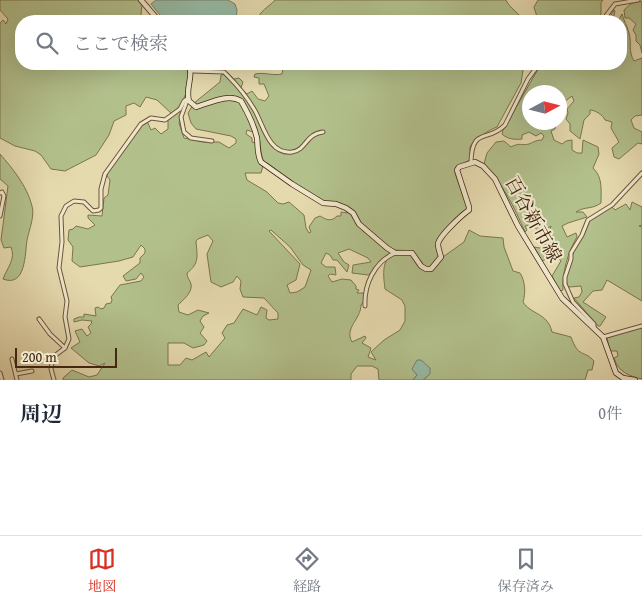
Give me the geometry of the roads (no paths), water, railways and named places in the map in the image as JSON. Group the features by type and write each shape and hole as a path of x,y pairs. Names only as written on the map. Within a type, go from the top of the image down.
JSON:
{"main road":[{"path":"141,0 154,15"},
{"path":"192,71 188,87 188,98 196,107 224,98 231,98 241,102 252,122 257,140 258,156 261,162 323,203 336,204 346,208 353,213 359,224 367,232 387,248 395,252 412,253 421,266 426,269 431,269 441,257 438,244 440,240 453,224 469,210 470,206 457,170 459,167 471,162"},
{"name":"百谷新市線","path":"471,162 482,166 495,178 518,226 562,298 602,337 616,373 623,378 635,380"}],"street":[{"path":"607,15 616,4 638,0"},
{"path":"471,162 473,146 481,136 500,130 505,124 535,70"},
{"path":"192,71 224,72 256,111 264,133 272,144 278,148 289,153 296,151 312,135 323,132"},
{"path":"188,98 181,117 184,132 191,138 212,141"},
{"path":"54,380 52,369 53,357 65,348 69,339 65,317 67,301 59,268 62,242 61,216 63,210 70,203 79,200 84,202 93,211 99,210 101,208 101,189 105,174 141,124 151,118 165,120 180,109 188,98"},
{"path":"594,328 594,324 573,302 565,284 571,253 582,235 588,220 612,205 642,173"},
{"path":"0,193 2,192 4,196 0,216"},
{"path":"365,306 364,297 369,278 386,257 395,252"},
{"path":"39,319 50,334 65,348"},
{"path":"602,337 642,326"},
{"path":"12,359 17,380"},
{"path":"16,374 32,371"},
{"path":"0,373 2,380"}]}
